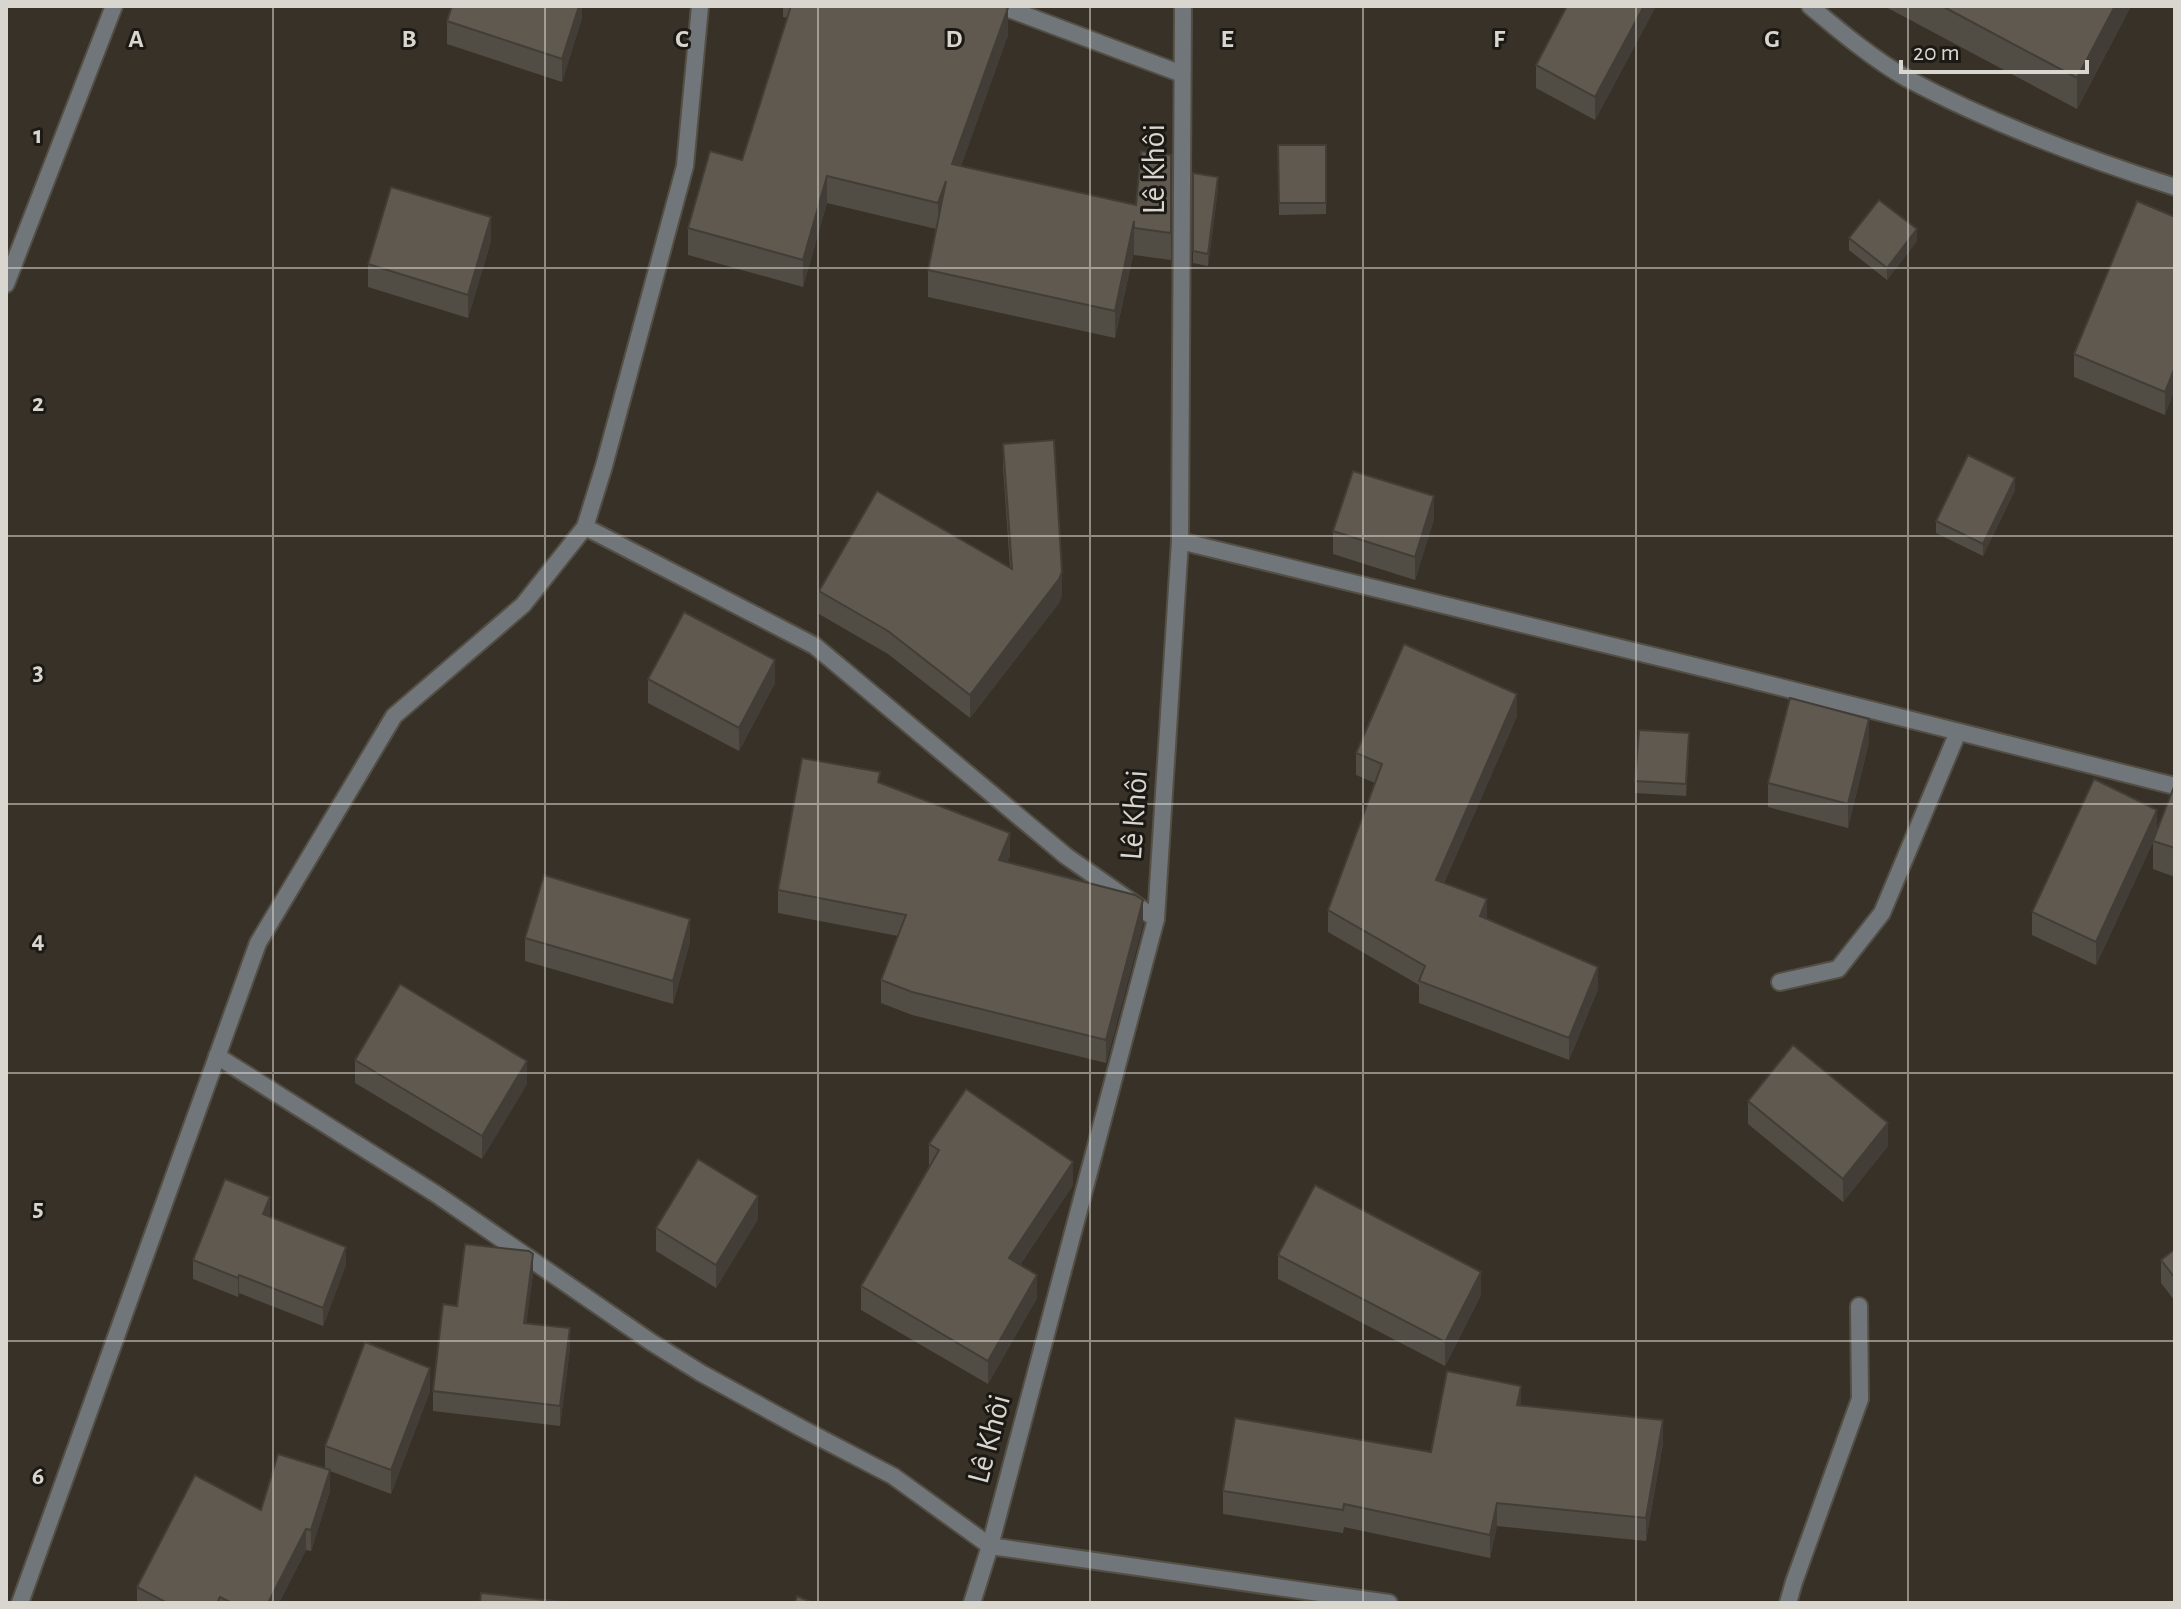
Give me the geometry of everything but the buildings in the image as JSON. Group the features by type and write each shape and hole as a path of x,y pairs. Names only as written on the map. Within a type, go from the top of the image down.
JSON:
{"street":[{"path":"6,284 114,6"},
{"path":"20,1603 258,943 394,716 523,605 585,527 685,166 700,6"},
{"path":"1001,6 1182,74"},
{"name":"Lê Khôi","path":"972,1603 990,1546 1156,919 1180,541 1183,6"},
{"path":"1810,6 1906,78 2064,148 2175,187"},
{"path":"585,527 815,646 1066,856 1156,919"},
{"path":"1180,541 2175,786"},
{"path":"1780,982 1838,969 1882,913 1958,732"},
{"path":"217,1056 436,1194 664,1350 893,1476 990,1546 1389,1603"},
{"path":"1788,1603 1860,1399 1859,1306"}]}
